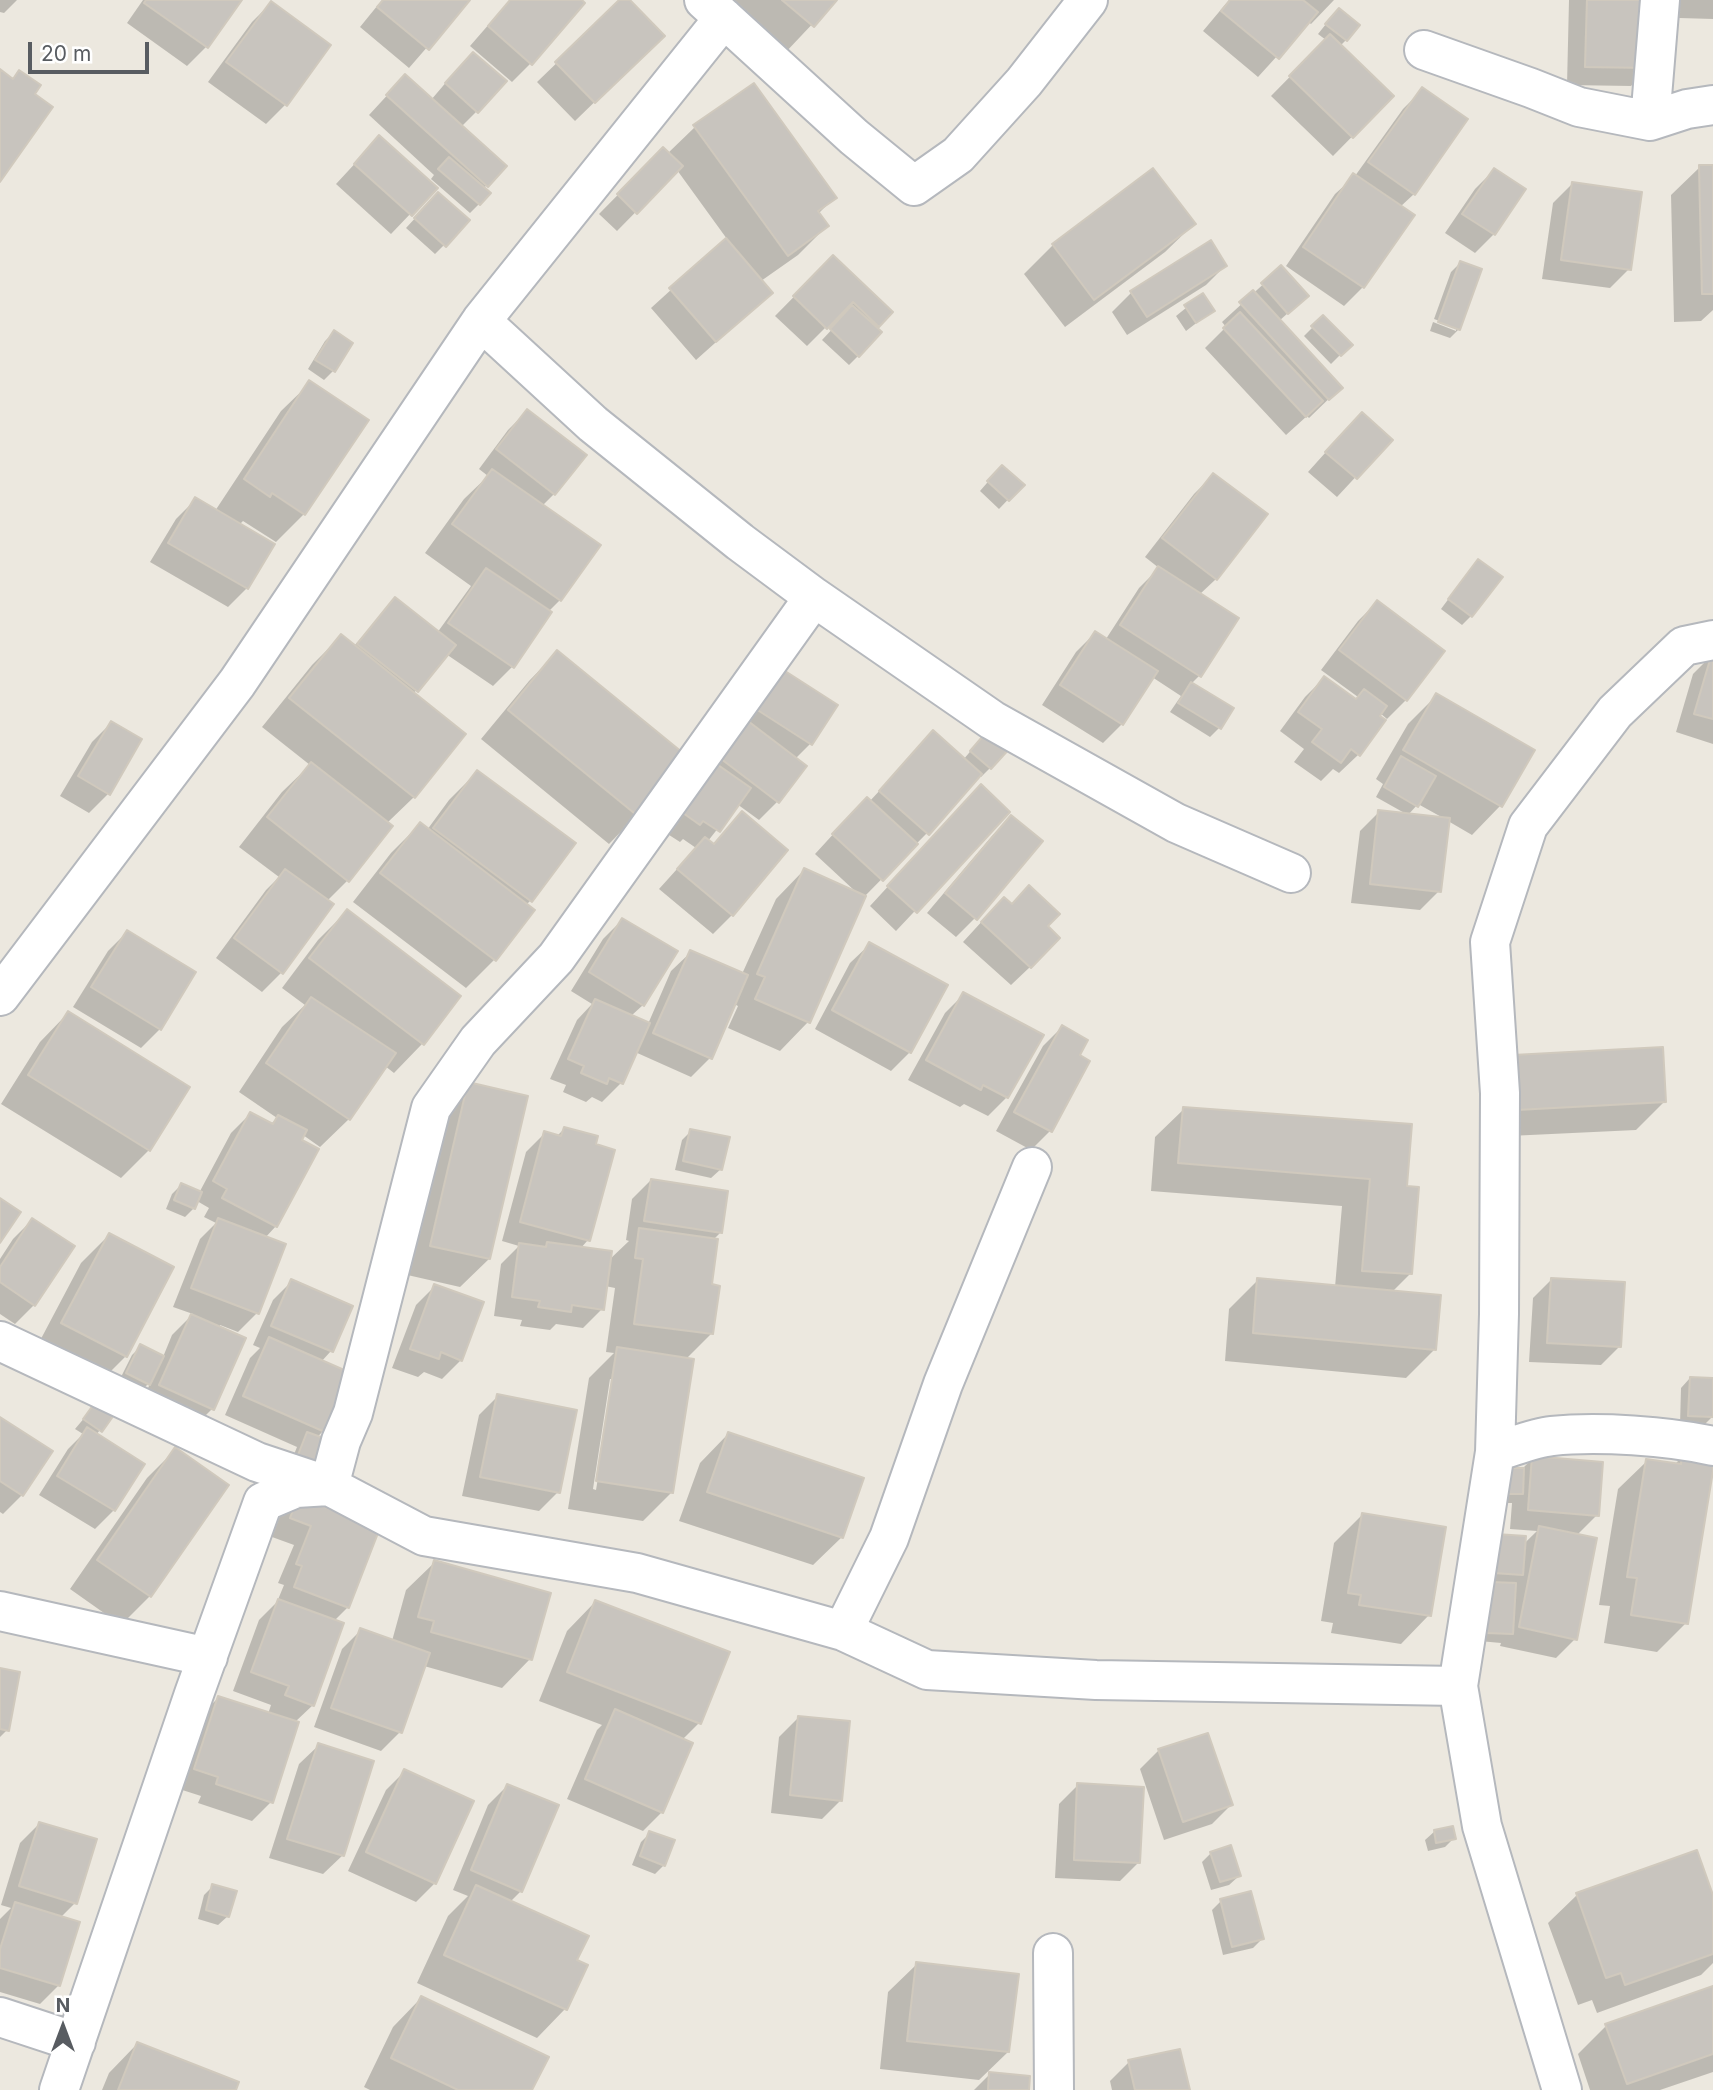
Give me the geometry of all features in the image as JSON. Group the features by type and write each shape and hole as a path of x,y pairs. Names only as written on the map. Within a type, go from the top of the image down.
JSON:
{"street":[{"path":"0,996 237,683 481,321 714,9 854,137 914,186 958,155 1024,82 1088,0"},
{"path":"1650,121 1660,0"},
{"path":"1424,50 1579,107 1650,121 1687,109 1713,105"},
{"path":"481,321 593,425 740,542 814,597 992,720 1177,823 1291,873"},
{"path":"329,1486 341,1441 353,1413 431,1108 478,1041 556,958 814,597"},
{"path":"1562,2090 1482,1826 1458,1686 1495,1452 1500,1093 1490,942 1528,826 1615,712 1684,646 1713,640"},
{"path":"843,1632 888,1538 943,1384 1032,1167"},
{"path":"0,1340 257,1462 329,1486 424,1536 637,1573 843,1632 927,1670 1096,1680 1458,1686"},
{"path":"1495,1452 1550,1436 1617,1436 1694,1441 1713,1446"},
{"path":"59,2090 263,1502 296,1488 329,1486"},
{"path":"0,1611 208,1657"},
{"path":"1053,1953 1054,2090"},
{"path":"0,2017 76,2042"}],"building":[{"path":"146,0 242,0 208,48 144,3"},
{"path":"383,0 470,0 429,50 377,7"},
{"path":"510,0 582,0 585,3 532,65 488,26"},
{"path":"619,0 630,0 665,36 595,103 555,62"},
{"path":"782,0 837,0 814,27"},
{"path":"1230,0 1303,0 1318,12 1279,59 1221,11"},
{"path":"1587,0 1653,0 1652,68 1585,67"},
{"path":"271,1 331,45 287,106 226,62"},
{"path":"1339,8 1360,25 1347,41 1325,24"},
{"path":"1330,34 1394,96 1353,138 1289,76"},
{"path":"473,52 507,81 478,113 445,83"},
{"path":"0,69 13,79 19,70 41,85 35,94 53,107 0,182"},
{"path":"405,74 507,166 488,187 386,95"},
{"path":"754,83 837,198 818,211 829,226 788,256 693,125"},
{"path":"1422,87 1468,119 1415,195 1368,162"},
{"path":"379,135 438,188 412,216 354,164"},
{"path":"663,147 683,166 637,214 617,194"},
{"path":"449,157 491,193 480,205 438,169"},
{"path":"1699,165 1713,165 1713,294 1702,294"},
{"path":"1153,168 1196,224 1094,300 1052,244"},
{"path":"1494,168 1526,189 1495,235 1462,214"},
{"path":"1353,173 1415,215 1364,288 1303,247"},
{"path":"1572,182 1642,192 1631,270 1561,260"},
{"path":"438,192 470,220 446,247 414,218"},
{"path":"726,238 773,293 716,342 669,288"},
{"path":"1211,240 1227,266 1147,317 1130,291"},
{"path":"833,255 893,312 879,327 853,302 827,329 793,296"},
{"path":"1460,261 1482,269 1460,330 1438,322"},
{"path":"1281,265 1309,296 1288,314 1261,283"},
{"path":"1253,290 1343,388 1329,400 1239,302"},
{"path":"1203,293 1215,311 1196,323 1184,305"},
{"path":"852,305 882,332 859,357 830,329"},
{"path":"1240,312 1323,401 1306,417 1223,328"},
{"path":"1323,315 1353,345 1341,356 1311,326"},
{"path":"334,330 353,343 335,372 315,360"},
{"path":"309,380 369,420 305,515 272,493 270,497 244,479"},
{"path":"527,409 587,455 555,495 496,449"},
{"path":"1362,412 1393,440 1357,479 1325,452"},
{"path":"1002,465 1025,485 1009,501 987,481"},
{"path":"492,469 601,545 561,601 452,524"},
{"path":"1213,473 1268,514 1217,580 1162,538"},
{"path":"195,497 275,544 248,589 168,543"},
{"path":"1478,559 1503,577 1472,617 1448,599"},
{"path":"1158,566 1239,618 1201,677 1120,625"},
{"path":"486,568 552,612 514,668 448,623"},
{"path":"395,597 456,645 418,692 357,644"},
{"path":"1377,600 1445,651 1407,701 1339,650"},
{"path":"1095,631 1158,671 1123,725 1060,685"},
{"path":"341,634 466,734 415,798 289,698"},
{"path":"557,650 688,757 639,817 508,710"},
{"path":"1713,654 1713,719 1694,714"},
{"path":"782,669 838,705 812,745 756,709"},
{"path":"1324,676 1356,699 1364,689 1387,706 1380,716 1386,720 1360,756 1351,749 1341,763 1312,742 1322,729 1298,712"},
{"path":"1191,682 1234,708 1221,729 1178,703"},
{"path":"1436,693 1535,750 1502,807 1403,750"},
{"path":"740,715 807,766 779,803 712,752"},
{"path":"111,721 142,739 110,795 78,776"},
{"path":"989,729 1011,747 991,769 970,751"},
{"path":"933,730 982,774 929,835 879,791"},
{"path":"1401,756 1436,776 1418,807 1384,787"},
{"path":"311,762 393,826 349,882 267,817"},
{"path":"718,765 751,788 720,832 703,821 700,825 683,813"},
{"path":"477,770 576,843 532,902 433,828"},
{"path":"981,784 1010,812 917,913 887,886"},
{"path":"867,797 918,844 883,881 832,834"},
{"path":"1378,810 1450,818 1441,892 1370,884"},
{"path":"742,811 788,850 733,916 677,869 705,837 714,844"},
{"path":"1011,815 1043,841 977,920 945,893"},
{"path":"420,822 535,910 496,961 380,873"},
{"path":"804,868 866,896 810,1023 755,999 765,977 757,974"},
{"path":"285,869 334,904 283,974 234,938"},
{"path":"1029,885 1060,914 1048,926 1060,938 1031,968 981,922 1004,897 1012,904"},
{"path":"347,909 461,996 424,1045 309,958"},
{"path":"622,918 678,951 644,1006 589,972"},
{"path":"127,930 196,972 161,1030 91,987"},
{"path":"869,942 948,985 911,1053 832,1010"},
{"path":"690,950 748,975 712,1059 653,1033"},
{"path":"963,992 1044,1035 1008,1098 983,1085 981,1090 926,1060"},
{"path":"311,997 396,1053 350,1120 266,1063"},
{"path":"595,999 650,1023 623,1084 609,1078 607,1084 581,1073 584,1066 568,1059"},
{"path":"68,1011 190,1087 150,1151 28,1075"},
{"path":"1062,1025 1088,1040 1080,1055 1090,1061 1052,1132 1014,1112"},
{"path":"1663,1047 1666,1102 1516,1110 1513,1055"},
{"path":"468,1082 528,1096 490,1259 430,1246"},
{"path":"1183,1107 1412,1124 1407,1186 1419,1187 1412,1274 1362,1271 1370,1179 1178,1163"},
{"path":"250,1112 273,1124 278,1115 307,1130 302,1140 319,1149 277,1227 222,1198 227,1189 213,1181"},
{"path":"564,1127 598,1136 596,1144 615,1150 590,1241 520,1222 544,1131 561,1136"},
{"path":"690,1129 730,1137 722,1170 683,1161"},
{"path":"651,1179 728,1191 722,1233 644,1221"},
{"path":"181,1183 202,1192 195,1209 174,1200"},
{"path":"0,1198 21,1212 0,1243"},
{"path":"32,1218 75,1246 35,1306 0,1282 0,1267"},
{"path":"218,1218 286,1244 259,1314 191,1288"},
{"path":"639,1228 718,1239 712,1284 720,1286 713,1334 634,1324 643,1259 635,1258"},
{"path":"109,1233 174,1267 127,1357 61,1323"},
{"path":"547,1242 612,1251 604,1310 572,1305 571,1312 538,1307 540,1301 512,1297 519,1243 546,1247"},
{"path":"1257,1278 1441,1295 1436,1350 1253,1333"},
{"path":"1551,1278 1625,1282 1621,1347 1547,1343"},
{"path":"291,1279 353,1306 333,1352 271,1326"},
{"path":"434,1284 484,1302 462,1361 441,1352 439,1359 410,1349"},
{"path":"191,1314 246,1338 214,1410 159,1385"},
{"path":"269,1337 351,1373 325,1432 243,1396"},
{"path":"140,1344 164,1356 150,1385 126,1373"},
{"path":"617,1347 694,1359 673,1493 596,1481"},
{"path":"1690,1377 1713,1378 1713,1417 1688,1416"},
{"path":"497,1394 577,1410 560,1493 480,1477"},
{"path":"96,1401 114,1415 102,1432 83,1419"},
{"path":"0,1417 53,1451 23,1496 0,1481"},
{"path":"87,1427 145,1464 115,1511 57,1476"},
{"path":"307,1432 329,1440 318,1468 296,1460"},
{"path":"728,1432 864,1478 843,1538 707,1492"},
{"path":"175,1447 229,1485 151,1597 97,1560"},
{"path":"1682,1454 1713,1459 1688,1624 1631,1615 1637,1578 1627,1577 1646,1459 1681,1464"},
{"path":"1532,1456 1603,1462 1599,1516 1528,1510"},
{"path":"1508,1468 1524,1468 1523,1494 1508,1494"},
{"path":"298,1497 380,1528 349,1608 294,1587 302,1566 296,1564 311,1526 290,1518"},
{"path":"1362,1513 1446,1527 1431,1616 1359,1605 1361,1595 1348,1593"},
{"path":"1539,1526 1597,1538 1577,1640 1519,1627"},
{"path":"1496,1534 1526,1536 1523,1575 1494,1573"},
{"path":"434,1560 551,1593 532,1660 431,1632 434,1621 418,1617"},
{"path":"1490,1582 1516,1583 1513,1634 1487,1633"},
{"path":"278,1599 344,1623 314,1706 285,1695 289,1686 251,1672"},
{"path":"595,1600 730,1652 701,1724 567,1672"},
{"path":"360,1628 430,1653 402,1733 331,1708"},
{"path":"0,1668 20,1672 9,1731 0,1729"},
{"path":"218,1696 299,1722 273,1803 216,1784 218,1777 194,1769"},
{"path":"615,1709 693,1743 663,1813 585,1779"},
{"path":"798,1716 850,1721 842,1801 790,1795"},
{"path":"1208,1733 1233,1805 1183,1822 1158,1749"},
{"path":"318,1743 374,1761 344,1856 287,1839"},
{"path":"404,1769 474,1801 436,1884 366,1852"},
{"path":"1077,1783 1144,1787 1140,1863 1074,1860"},
{"path":"507,1784 559,1805 522,1892 471,1870"},
{"path":"39,1822 97,1839 77,1904 19,1886"},
{"path":"1453,1826 1456,1839 1436,1843 1434,1830"},
{"path":"649,1831 675,1840 665,1866 640,1856"},
{"path":"1231,1845 1241,1876 1220,1882 1210,1852"},
{"path":"1697,1850 1713,1895 1713,1954 1625,1985 1621,1973 1606,1978 1576,1893"},
{"path":"212,1884 237,1891 229,1917 206,1910"},
{"path":"476,1885 589,1936 577,1960 588,1965 567,2010 444,1955"},
{"path":"1251,1891 1264,1939 1232,1947 1220,1899"},
{"path":"15,1902 80,1922 60,1986 0,1968 0,1949"},
{"path":"916,1962 1019,1974 1009,2052 907,2041"},
{"path":"1713,1986 1713,2054 1627,2084 1605,2024"},
{"path":"421,1996 549,2057 532,2090 458,2090 391,2058"},
{"path":"137,2042 239,2082 236,2090 118,2090"},
{"path":"1180,2049 1190,2090 1135,2090 1128,2060"},
{"path":"989,2072 1030,2076 1029,2090 988,2090"}]}
